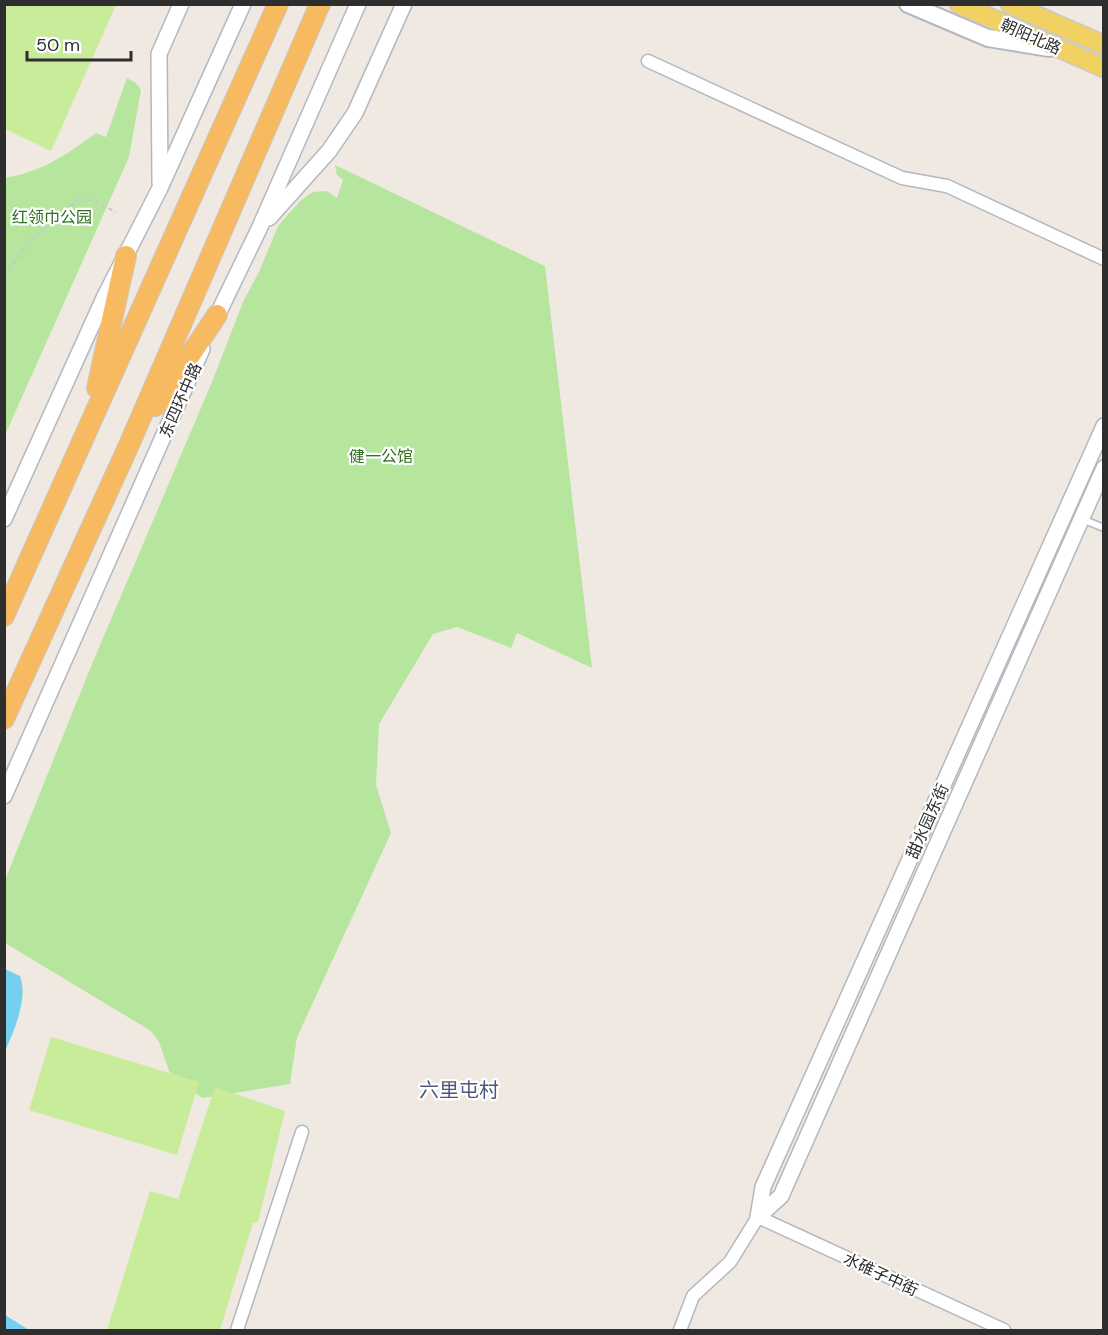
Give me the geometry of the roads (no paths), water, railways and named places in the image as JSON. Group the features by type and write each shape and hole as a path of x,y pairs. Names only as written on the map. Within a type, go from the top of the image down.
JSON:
{"highway":[{"path":"4,616 278,4"},
{"name":"东四环中路","path":"4,719 129,445 320,4"},
{"path":"88,429 126,256"},
{"path":"129,445 217,315"}],"main road":[{"path":"908,4 988,38 1063,50"},
{"name":"朝阳北路","path":"959,4 1104,68"},
{"name":"朝阳北路","path":"1010,4 1104,45"},
{"path":"1028,4 1072,31"}],"street":[{"path":"160,188 159,54 181,4"},
{"path":"4,519 104,298 160,188 243,4"},
{"name":"东四环中路","path":"4,796 217,315 259,229 358,4"},
{"path":"259,229 328,151 355,112 404,4"},
{"path":"648,61 902,178 947,186 1104,258"},
{"name":"甜水园东街","path":"758,1217 763,1187 1104,426"},
{"name":"甜水园东街","path":"680,1330 693,1296 730,1262 758,1217 781,1196 1104,468"},
{"path":"237,1330 302,1132"},
{"name":"水碓子中街","path":"758,1217 1004,1330"}],"lane":[{"path":"1081,518 1104,528"}],"water":[{"path":"5,969 20,976 22,994 16,1023 5,1051"},
{"path":"5,1315 29,1330 5,1330"}],"district":[{"name":"六里屯村","path":"459,1090"}],"park label":[{"name":"红领巾公园","path":"52,217"},
{"name":"健一公馆","path":"381,456"}]}
